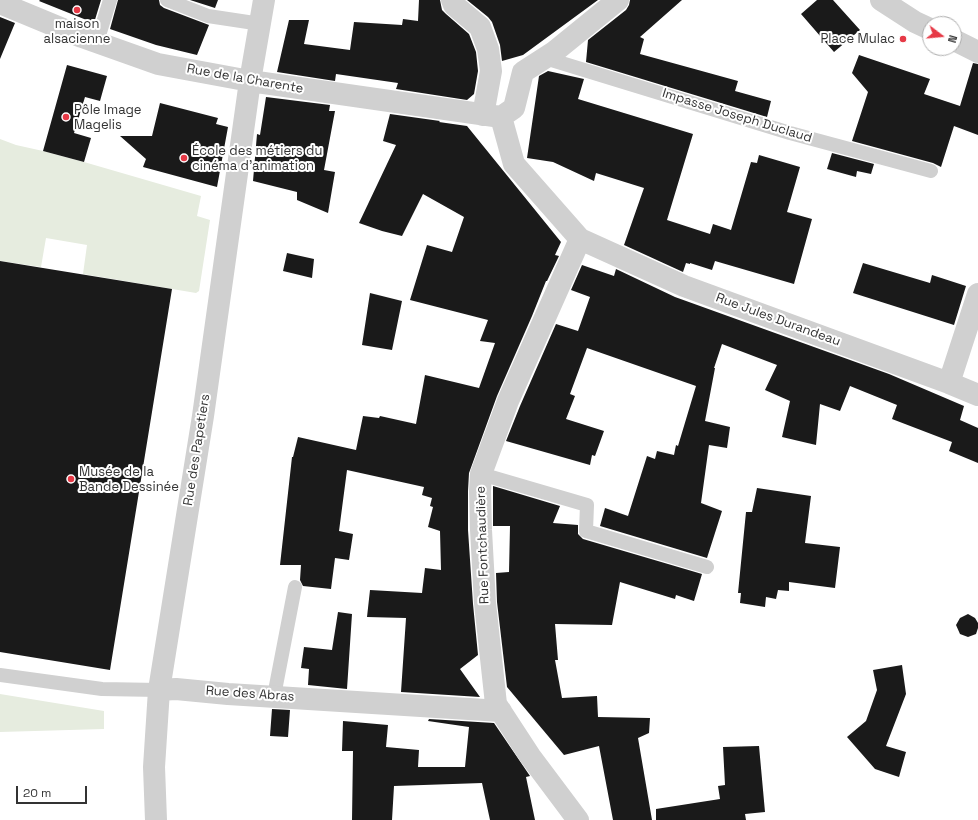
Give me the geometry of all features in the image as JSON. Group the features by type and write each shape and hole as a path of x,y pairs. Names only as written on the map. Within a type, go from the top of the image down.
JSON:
{"street":[{"name":"Rue des Papetiers","path":"156,820 154,767 159,690 204,409 250,81 264,0"},
{"path":"452,0 454,5 480,27 488,49 491,71 492,116 514,164 580,239"},
{"path":"491,71 523,72 545,58 618,0"},
{"path":"882,0 922,25"},
{"name":"Rue de la Charente","path":"0,3 97,42 158,64 250,81 492,116"},
{"path":"962,44 978,52"},
{"path":"492,116 514,108 523,72"},
{"name":"Rue Jules Durandeau","path":"580,239 684,286 978,395"},
{"name":"Rue Fontchaudière","path":"578,820 530,756 496,704 485,603 481,530 481,474 508,401 554,294 580,239"},
{"path":"949,383 978,294"},
{"name":"Rue des Abras","path":"159,690 176,689 228,694 500,711"}],"lane":[{"path":"97,42 110,0"},
{"path":"167,0 208,16 261,24"},
{"name":"Impasse Joseph Duclaud","path":"545,58 790,133 931,171"},
{"path":"481,474 587,505 586,531 707,567"},
{"path":"274,696 295,587"},
{"name":"Rue des Abras","path":"0,675 102,689 159,690"}],"shaded area":[{"path":"0,139 16,145 84,162 201,196 197,216 210,220 199,291 196,293 83,274 87,245 46,238 41,267 0,261"},
{"path":"0,694 104,711 104,729 0,732"}],"building":[{"name":"maison alsacienne","path":"101,0 94,23 39,1"},
{"path":"118,0 159,0 160,5 164,8 209,25 197,55 156,45 110,29"},
{"path":"190,0 218,0 215,8"},
{"path":"419,0 440,0 442,10 469,34 476,52 478,71 474,94 467,100 396,89 398,83 336,74 335,81 277,72 289,20 309,20 304,44 350,50 354,22 402,25 403,19 418,21"},
{"path":"467,0 598,0 523,55 502,61 500,45 492,22"},
{"path":"630,0 682,0 640,37 644,39 640,54 738,81 735,91 771,101 767,117 586,62 588,40 626,10"},
{"path":"817,0 833,0 860,30 834,52 801,14"},
{"path":"0,17 15,23 0,59"},
{"path":"859,55 930,79 924,94 960,106 973,63 978,64 978,135 954,126 941,167 933,163 852,141 868,92 852,73"},
{"name":"Pôle Image Magelis","path":"67,65 107,76 100,101 85,97 74,133 91,138 84,162 43,151"},
{"path":"548,71 584,79 578,99 693,134 667,220 710,234 713,224 731,230 751,162 757,163 759,155 800,167 787,212 812,219 794,284 715,261 712,270 686,263 683,272 624,245 644,188 596,173 594,181 553,162 527,158 539,76"},
{"path":"266,97 330,105 329,111 335,111 324,170 335,172 328,213 297,200 297,192 253,181 257,134 260,135"},
{"name":"École des métiers du cinéma d'animation","path":"160,103 218,118 216,124 228,127 217,187 143,167 146,159 120,136 152,136"},
{"path":"390,114 467,126 561,242 555,255 559,256 546,281 497,396 469,473 468,530 478,655 460,669 480,697 401,692 406,618 367,617 370,590 422,593 425,568 441,570 440,531 428,527 433,507 430,506 432,498 422,495 424,487 347,470 339,531 353,534 349,560 335,558 331,589 303,586 300,580 301,565 280,565 292,457 298,437 356,450 363,416 379,418 380,416 416,424 425,375 479,388 495,343 480,341 488,320 410,300 427,245 452,252 464,217 423,194 402,236 359,223 396,145 383,141"},
{"path":"832,153 874,164 871,174 857,171 856,177 827,169"},
{"path":"287,253 314,259 312,278 283,271"},
{"name":"Musée de la Bande Dessinée","path":"0,261 172,289 110,670 0,652"},
{"path":"863,263 930,283 932,275 966,286 954,325 853,293"},
{"path":"582,265 614,276 616,269 675,297 889,374 964,406 960,420 978,428 978,463 949,451 952,442 892,419 897,405 850,386 840,411 820,404 816,445 782,437 790,401 765,390 777,365 722,344 714,368 705,421 730,427 727,448 709,445 701,503 722,511 707,558 600,526 605,508 628,516 647,456 655,459 657,451 674,455 696,386 587,348 570,394 575,396 566,419 604,431 595,456 592,455 590,465 506,441 556,324 578,331 590,297 571,290"},
{"path":"370,293 402,301 392,350 362,345"},
{"path":"493,486 560,506 553,523 578,525 578,534 583,539 702,574 694,601 676,595 675,599 620,582 612,625 555,624 558,660 555,660 562,698 597,696 598,717 650,718 649,733 638,738 652,820 613,820 599,746 564,755 507,687 497,602 496,573 509,572 510,526 493,526"},
{"path":"757,488 811,496 805,543 840,547 835,588 789,582 789,591 778,590 776,599 766,597 765,607 740,603 741,593 738,593 746,512 752,512"},
{"path":"338,612 352,614 347,689 308,685 309,669 301,668 304,647 332,650"},
{"path":"968,614 975,618 978,623 978,628 976,634 968,637 960,634 956,625 960,618"},
{"path":"902,665 906,694 886,746 906,752 899,777 875,769 847,737 866,721 877,690 873,670"},
{"path":"272,709 290,710 288,737 270,736"},
{"path":"429,719 494,723 530,776 526,777 535,820 490,820 482,783 394,786 392,820 352,820 353,751 342,751 343,721 388,725 386,747 419,750 418,767 465,767 469,727 428,721"},
{"path":"759,746 765,812 745,814 746,820 656,820 656,809 720,799 718,786 725,785 723,747"}],"place":[{"name":"maison alsacienne","path":"77,10"},
{"name":"Place Mulac","path":"903,39"},
{"name":"Pôle Image Magelis","path":"66,117"},
{"name":"École des métiers du cinéma d'animation","path":"184,158"},
{"name":"Musée de la Bande Dessinée","path":"71,479"}]}
